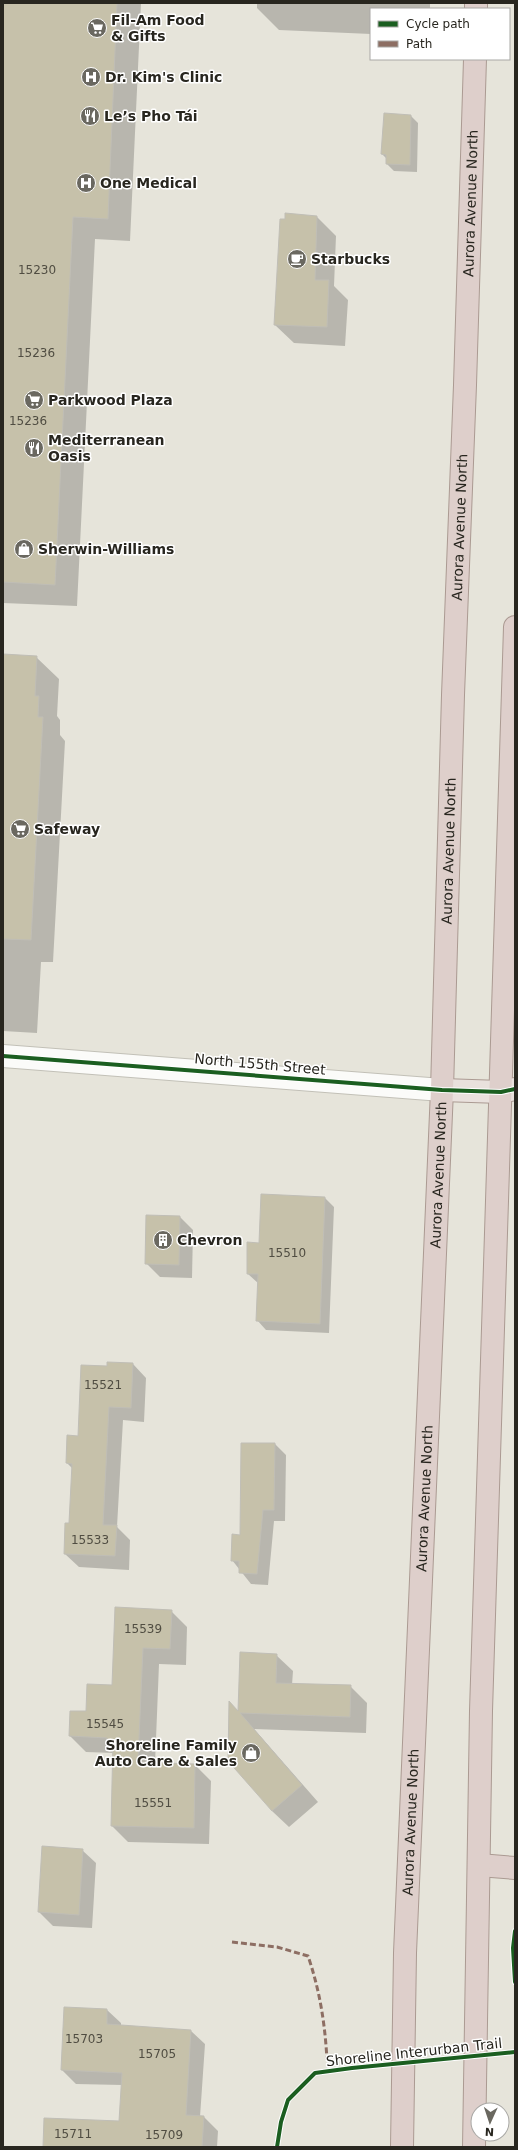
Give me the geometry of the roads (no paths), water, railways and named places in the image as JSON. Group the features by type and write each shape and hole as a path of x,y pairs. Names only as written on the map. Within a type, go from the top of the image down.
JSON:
{"highway":[{"name":"Aurora Avenue North","path":"402,2147 406,1953 442,1090 452,694 465,385 475,60"},
{"path":"474,2147 481,1711 510,1093 515,627"},
{"path":"478,1865 515,1868"}],"main road":[{"name":"North 155th Street","path":"442,1090 510,1093"}],"street":[{"name":"North 155th Street","path":"3,1056 442,1090"}],"place":[{"name":"Fil-Am Food & Gifts","path":"97,28"},
{"name":"Dr. Kim's Clinic","path":"91,77"},
{"name":"Le’s Pho Tái","path":"90,116"},
{"name":"One Medical","path":"86,183"},
{"name":"Starbucks","path":"297,259"},
{"name":"Parkwood Plaza","path":"34,400"},
{"name":"Mediterranean Oasis","path":"34,448"},
{"name":"Sherwin-Williams","path":"24,549"},
{"name":"Safeway","path":"20,829"},
{"name":"Chevron","path":"163,1240"},
{"name":"Shoreline Family Auto Care & Sales","path":"251,1753"}]}
